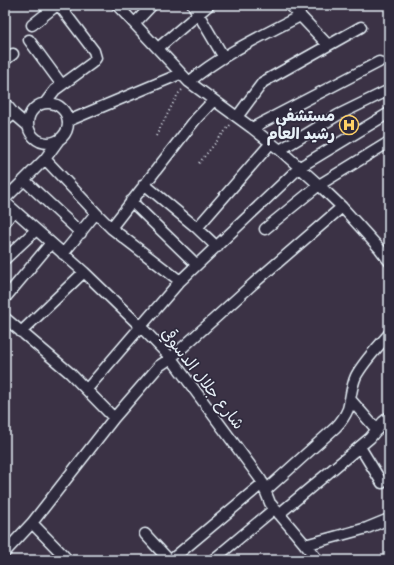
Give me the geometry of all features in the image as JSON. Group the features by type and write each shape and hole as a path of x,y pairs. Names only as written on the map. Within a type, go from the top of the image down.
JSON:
{"street":[{"path":"32,25 58,5 96,54 96,58 92,63 62,85 49,96 44,103 35,108 29,116 28,126 32,136 42,143 47,144 58,141"},
{"path":"117,5 189,82 252,128 300,167 385,247 389,261"},
{"path":"135,23 152,5"},
{"path":"158,48 195,10 209,5"},
{"path":"290,5 328,46"},
{"path":"195,10 223,56"},
{"path":"189,82 205,68 223,56 300,16"},
{"path":"237,117 263,82 361,26"},
{"path":"29,40 62,85"},
{"path":"252,128 379,62"},
{"path":"68,121 180,74"},
{"path":"280,150 338,115 385,92"},
{"path":"111,228 195,120 213,101"},
{"path":"5,102 14,114 28,126"},
{"path":"5,199 45,160 66,132 68,121 67,116 60,107 50,103 44,103"},
{"path":"87,389 180,282 300,167 389,113"},
{"path":"5,121 14,114"},
{"path":"265,229 319,185 389,142"},
{"path":"197,228 271,143"},
{"path":"45,160 111,228 180,282"},
{"path":"24,180 81,233"},
{"path":"144,184 197,228 217,247"},
{"path":"131,201 197,265"},
{"name":"شارع جلال الدسوقي","path":"5,202 84,272 171,358 264,487 267,498 318,560"},
{"path":"5,552 32,522 114,418 159,366 171,358 254,283 342,207"},
{"path":"5,222 14,210"},
{"path":"63,254 96,213"},
{"path":"5,259 36,230"},
{"path":"5,298 51,244"},
{"path":"21,332 84,272"},
{"path":"5,318 87,389 114,418"},
{"path":"145,534 170,560 264,487 336,428 348,409 354,381 363,365 389,334"},
{"path":"350,399 377,430"},
{"path":"213,560 360,447 389,417"},
{"path":"360,447 382,483"},
{"path":"306,545 367,528 389,519"},
{"path":"32,522 68,560"}],"path":[{"path":"156,136 178,94 189,82"},
{"path":"199,163 237,117"}],"place":[{"name":"مستشفى رشيد العام","path":"349,125"}]}
